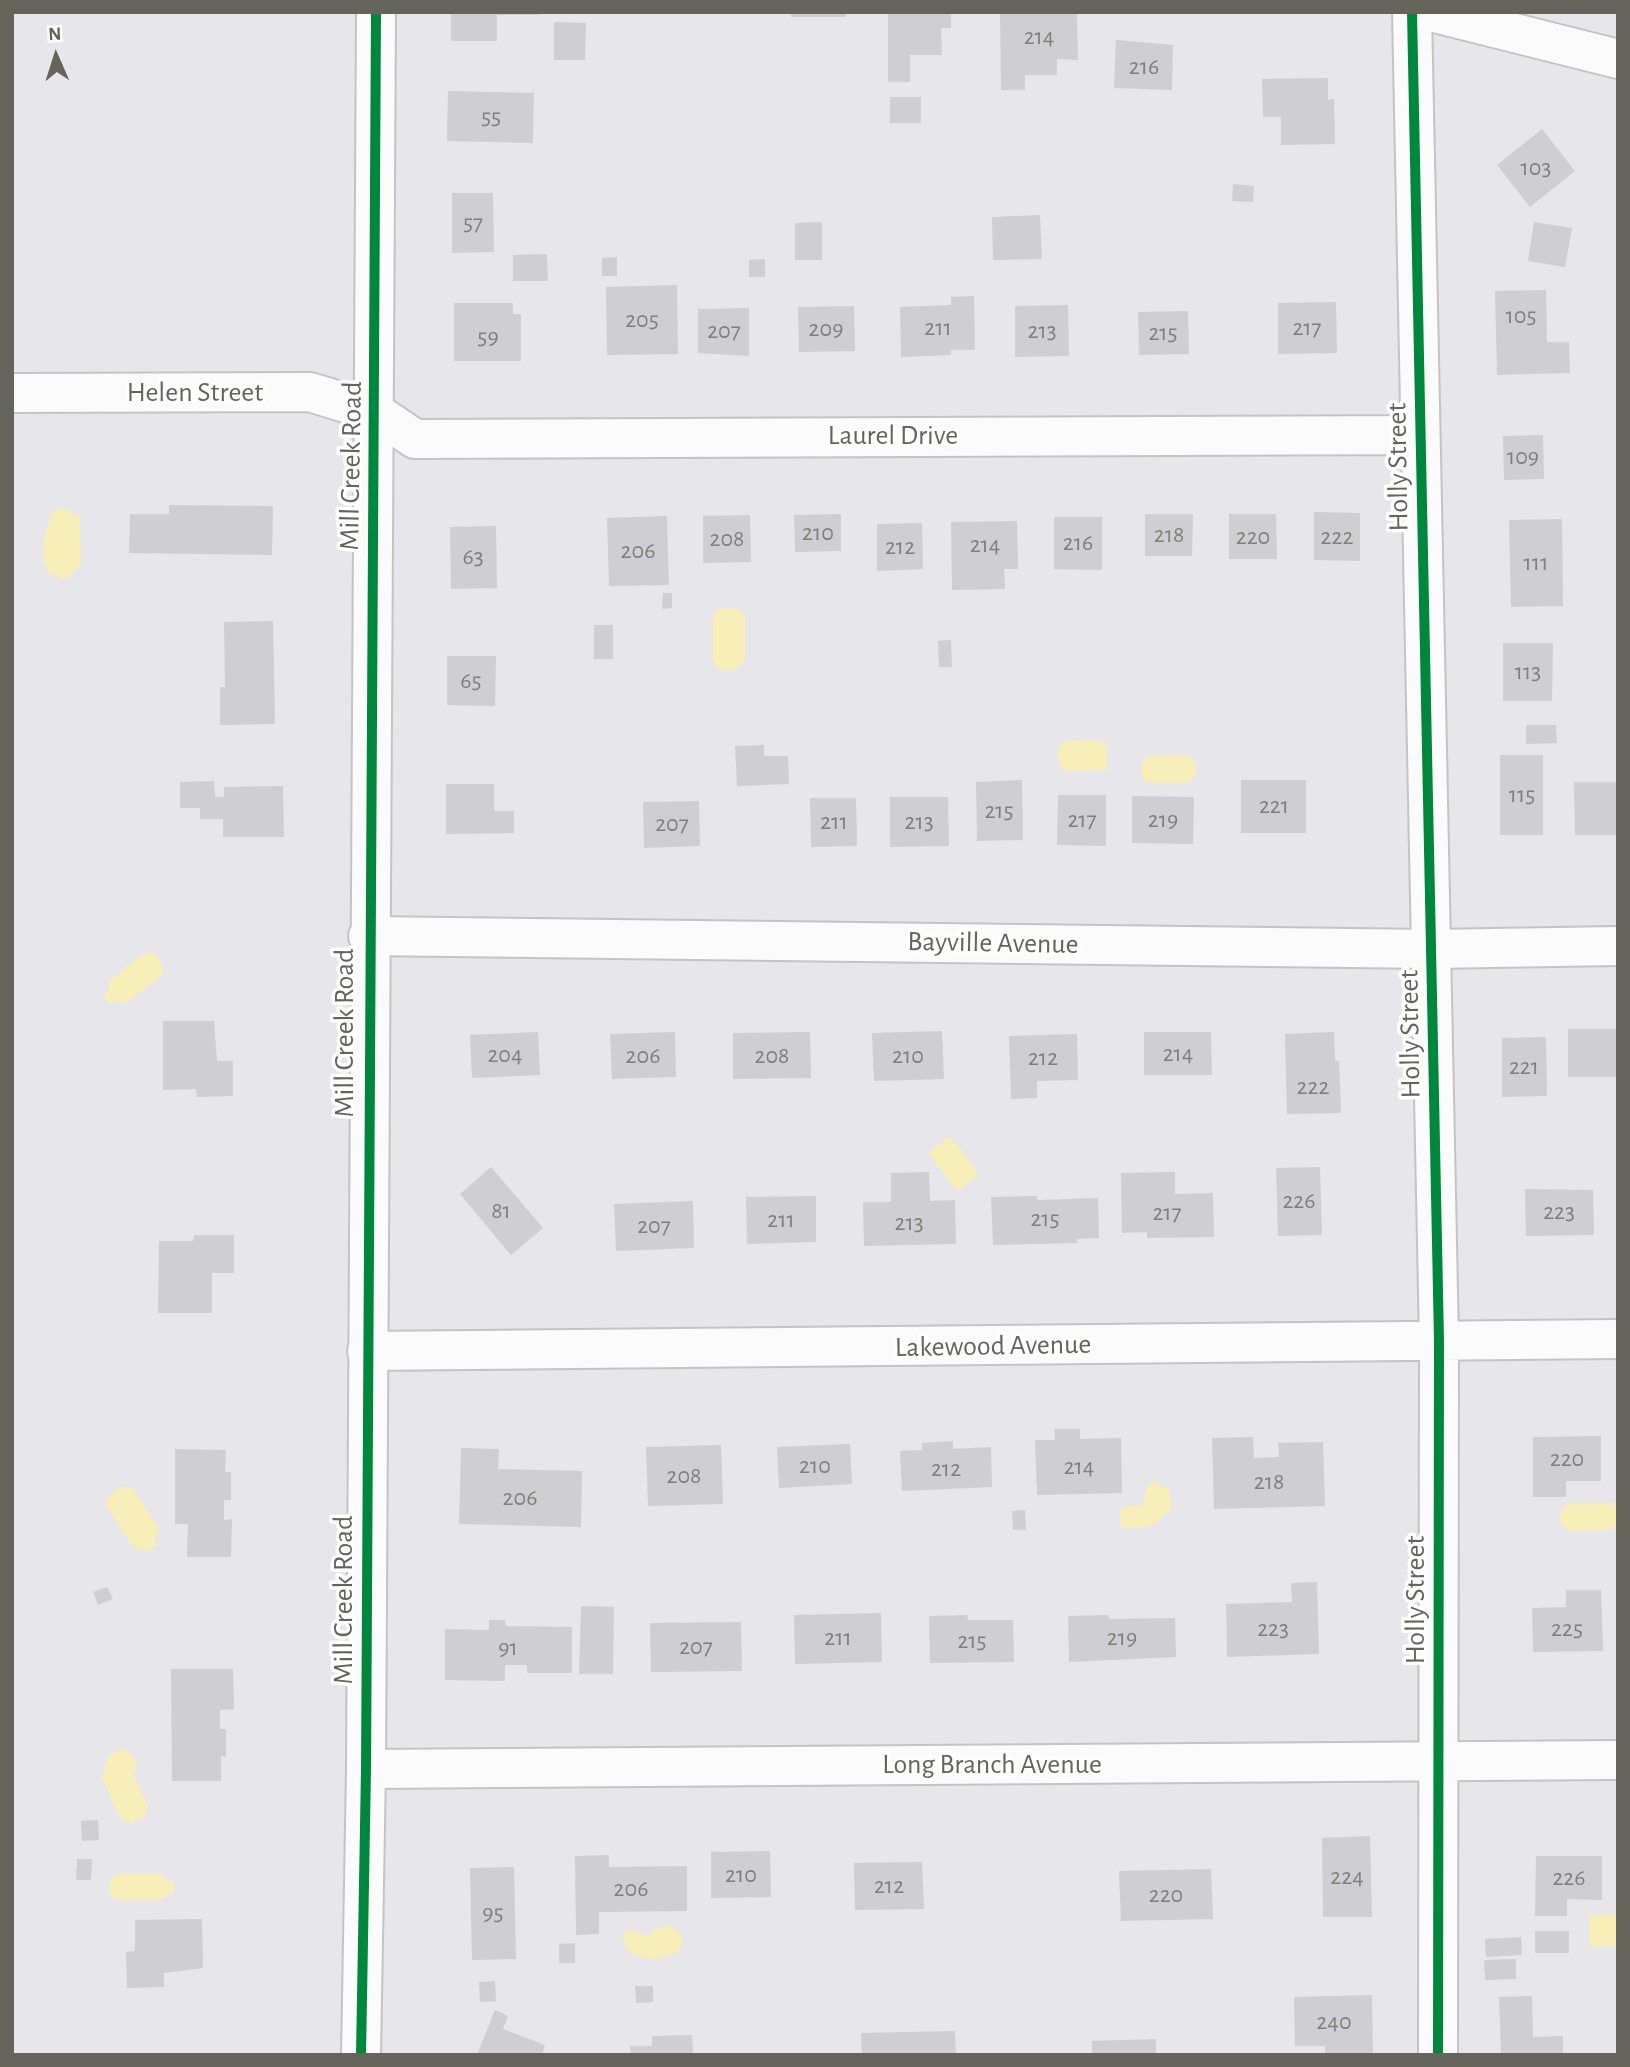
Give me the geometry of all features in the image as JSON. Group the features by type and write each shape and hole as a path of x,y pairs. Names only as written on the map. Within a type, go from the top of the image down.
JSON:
{"street":[{"name":"Mill Creek Road","path":"361,2055 366,1769 376,12"},
{"name":"Holly Street","path":"1412,12 1439,1342 1438,2055"},
{"path":"1431,12 1618,59"},
{"name":"Helen Street","path":"12,393 310,393 375,412"},
{"name":"Laurel Drive","path":"375,412 415,439 1420,435"},
{"name":"Bayville Avenue","path":"369,936 1431,949 1618,946"},
{"name":"Lakewood Avenue","path":"367,1351 1618,1339"},
{"name":"Long Branch Avenue","path":"366,1769 1618,1760"}],"shaded area":[{"path":"64,508 80,517 81,563 70,577 61,579 47,570 43,548 51,515 55,510"},
{"path":"722,608 738,609 745,616 745,660 735,670 719,670 713,661 713,615"},
{"path":"1099,740 1107,746 1107,770 1066,771 1058,764 1058,748 1066,741"},
{"path":"1188,755 1196,762 1196,775 1188,783 1149,783 1142,778 1142,762 1148,756"},
{"path":"144,953 155,954 163,966 162,975 126,1003 116,1001 111,1005 103,995 108,991 109,981"},
{"path":"950,1136 979,1175 957,1191 928,1153"},
{"path":"1156,1481 1170,1491 1172,1508 1149,1527 1126,1529 1120,1524 1119,1512 1123,1507 1142,1505 1147,1486"},
{"path":"123,1486 133,1489 159,1529 155,1541 157,1545 147,1552 132,1546 106,1505 108,1496"},
{"path":"1568,1503 1612,1503 1618,1511 1618,1524 1610,1530 1569,1531 1560,1523 1560,1511"},
{"path":"122,1749 131,1753 137,1766 133,1775 148,1807 143,1818 132,1823 121,1819 101,1777 109,1755"},
{"path":"116,1874 161,1874 167,1881 174,1881 174,1894 168,1894 161,1900 116,1900 109,1893 110,1881"},
{"path":"1618,1914 1618,1946 1590,1947 1589,1915"},
{"path":"671,1926 680,1933 683,1940 677,1953 665,1957 639,1957 627,1948 621,1936 629,1929 648,1936 659,1928"}],"building":[{"path":"451,12 539,12 539,15 497,15 497,41 451,41"},
{"path":"791,12 846,12 846,17 791,17"},
{"path":"888,12 951,12 951,28 941,28 942,55 910,55 910,82 888,82"},
{"path":"1000,12 1077,14 1078,60 1057,59 1057,75 1025,75 1025,90 1001,90"},
{"path":"554,22 586,23 585,60 554,60"},
{"path":"1116,40 1173,45 1172,90 1114,88"},
{"path":"1328,78 1328,100 1334,99 1335,144 1281,145 1281,117 1263,117 1262,79"},
{"path":"448,91 534,93 533,143 447,141"},
{"path":"890,97 921,97 921,123 890,123"},
{"path":"1542,129 1575,171 1530,207 1497,165"},
{"path":"1233,184 1254,186 1253,202 1232,201"},
{"path":"452,193 493,193 494,252 452,253"},
{"path":"1040,215 1042,259 993,260 992,217"},
{"path":"822,222 822,260 795,260 795,223"},
{"path":"1534,222 1572,228 1565,267 1528,261"},
{"path":"547,254 548,281 513,281 513,255"},
{"path":"617,257 617,276 602,276 602,258"},
{"path":"765,259 765,277 749,277 749,260"},
{"path":"677,285 678,354 607,355 606,287"},
{"path":"1546,290 1547,342 1569,342 1570,373 1497,375 1495,291"},
{"path":"974,296 975,350 951,350 951,355 901,357 900,307 951,305 951,297"},
{"path":"1336,302 1337,353 1278,354 1278,303"},
{"path":"454,303 513,303 513,314 521,314 521,361 454,361"},
{"path":"1068,305 1069,356 1015,357 1015,306"},
{"path":"854,306 855,351 799,352 798,307"},
{"path":"749,308 749,356 698,353 698,309"},
{"path":"1188,311 1189,354 1139,355 1138,312"},
{"path":"1543,435 1544,479 1504,480 1503,436"},
{"path":"169,505 273,506 272,555 129,553 130,514 169,514"},
{"path":"1314,512 1360,513 1360,561 1314,560"},
{"path":"841,514 841,551 795,552 794,515"},
{"path":"1145,514 1193,514 1192,556 1145,556"},
{"path":"1229,514 1276,514 1277,559 1229,559"},
{"path":"750,515 751,562 703,563 703,516"},
{"path":"667,516 669,585 609,586 607,518"},
{"path":"1054,517 1102,517 1102,570 1054,569"},
{"path":"1562,519 1563,606 1511,607 1509,520"},
{"path":"1017,521 1018,569 1004,569 1005,589 952,590 951,522"},
{"path":"922,523 923,569 877,571 877,524"},
{"path":"496,526 497,588 451,589 450,527"},
{"path":"663,593 672,593 672,608 662,609"},
{"path":"273,621 275,724 220,725 220,687 225,687 224,622"},
{"path":"594,625 613,625 613,659 594,659"},
{"path":"951,640 952,667 939,667 938,641"},
{"path":"1503,643 1553,643 1552,701 1503,701"},
{"path":"447,656 496,656 495,706 447,705"},
{"path":"1526,725 1556,725 1557,743 1526,744"},
{"path":"764,745 764,756 788,756 789,784 737,786 735,746"},
{"path":"1500,755 1543,755 1543,835 1500,835"},
{"path":"1022,780 1023,840 977,841 976,782"},
{"path":"1241,780 1306,780 1306,833 1241,833"},
{"path":"214,781 215,797 224,797 224,787 283,786 284,837 223,837 223,819 200,819 200,808 180,808 180,782"},
{"path":"1574,782 1618,782 1618,835 1575,835"},
{"path":"446,784 494,784 494,811 514,811 514,833 446,834"},
{"path":"1058,795 1106,795 1106,846 1057,845"},
{"path":"1132,796 1194,797 1193,844 1132,843"},
{"path":"890,797 948,797 949,846 890,847"},
{"path":"810,798 856,798 857,846 811,847"},
{"path":"699,801 700,846 644,848 643,802"},
{"path":"163,1021 214,1021 217,1061 233,1061 233,1096 197,1097 196,1089 163,1090"},
{"path":"1568,1029 1618,1029 1618,1077 1568,1077"},
{"path":"942,1031 944,1079 874,1081 872,1033"},
{"path":"538,1032 540,1075 472,1078 470,1035"},
{"path":"675,1032 676,1077 612,1079 610,1034"},
{"path":"810,1032 811,1078 733,1079 733,1033"},
{"path":"1144,1032 1211,1032 1212,1075 1144,1075"},
{"path":"1334,1032 1335,1061 1339,1061 1341,1113 1287,1114 1285,1034"},
{"path":"1077,1034 1078,1080 1037,1081 1037,1098 1011,1099 1009,1036"},
{"path":"1546,1037 1547,1096 1502,1097 1502,1038"},
{"path":"491,1167 543,1228 511,1255 460,1194"},
{"path":"1320,1167 1322,1235 1278,1236 1276,1168"},
{"path":"929,1172 930,1201 955,1200 956,1244 864,1246 863,1202 891,1202 891,1173"},
{"path":"1175,1172 1175,1194 1213,1193 1214,1237 1147,1238 1147,1232 1122,1233 1121,1173"},
{"path":"1525,1189 1593,1190 1594,1235 1526,1236"},
{"path":"816,1196 816,1242 747,1244 746,1197"},
{"path":"1037,1196 1037,1200 1098,1198 1099,1238 1077,1239 1077,1243 993,1245 991,1197"},
{"path":"693,1201 694,1248 616,1251 614,1204"},
{"path":"194,1235 234,1235 234,1273 212,1273 212,1313 158,1313 159,1241 193,1241"},
{"path":"1054,1429 1080,1429 1080,1439 1121,1438 1122,1493 1037,1495 1035,1440 1055,1440"},
{"path":"1601,1436 1601,1481 1566,1481 1566,1497 1533,1497 1533,1437"},
{"path":"1253,1437 1254,1458 1279,1457 1278,1443 1323,1442 1325,1506 1214,1509 1212,1438"},
{"path":"953,1441 953,1449 991,1447 992,1487 902,1491 900,1451 922,1450 922,1443"},
{"path":"850,1444 852,1484 779,1488 777,1447"},
{"path":"721,1445 723,1504 648,1506 646,1447"},
{"path":"461,1448 499,1449 498,1469 582,1471 581,1527 459,1524"},
{"path":"175,1449 226,1450 225,1472 231,1472 231,1500 224,1500 224,1520 232,1519 231,1557 187,1557 188,1524 175,1524"},
{"path":"1025,1510 1026,1530 1013,1530 1012,1511"},
{"path":"1317,1582 1319,1654 1227,1657 1226,1604 1292,1602 1291,1583"},
{"path":"107,1587 113,1599 98,1605 93,1592"},
{"path":"1566,1590 1601,1590 1603,1651 1533,1652 1532,1608 1566,1607"},
{"path":"581,1606 614,1607 613,1674 579,1674"},
{"path":"881,1613 882,1662 795,1664 794,1615"},
{"path":"967,1615 968,1620 1013,1620 1014,1662 930,1663 929,1616"},
{"path":"1109,1615 1109,1619 1175,1618 1176,1657 1069,1662 1068,1616"},
{"path":"489,1620 505,1620 506,1626 572,1627 572,1673 527,1673 527,1665 505,1665 505,1681 445,1680 445,1629 489,1630"},
{"path":"741,1622 742,1671 651,1672 650,1623"},
{"path":"171,1669 233,1669 234,1709 220,1710 220,1729 226,1729 226,1757 221,1756 221,1781 172,1781"},
{"path":"98,1820 99,1840 82,1841 81,1821"},
{"path":"1370,1836 1372,1917 1323,1917 1322,1838"},
{"path":"770,1851 771,1897 711,1898 711,1852"},
{"path":"609,1855 609,1867 687,1866 687,1911 599,1912 599,1934 576,1935 575,1856"},
{"path":"1536,1856 1602,1856 1602,1900 1567,1899 1567,1916 1535,1916"},
{"path":"77,1859 92,1859 91,1880 76,1880"},
{"path":"922,1862 924,1909 855,1910 854,1863"},
{"path":"514,1867 516,1959 472,1960 470,1868"},
{"path":"1211,1869 1213,1919 1121,1921 1119,1871"},
{"path":"202,1919 203,1968 164,1973 164,1987 127,1988 126,1952 135,1951 135,1920"},
{"path":"1535,1931 1569,1931 1569,1953 1535,1953"},
{"path":"1521,1937 1522,1955 1486,1957 1485,1939"},
{"path":"575,1943 575,1963 559,1963 559,1944"},
{"path":"1516,1959 1516,1979 1485,1980 1484,1960"},
{"path":"495,1981 496,2001 480,2002 479,1982"},
{"path":"635,1986 653,1986 653,2002 636,2003"},
{"path":"1372,1995 1373,2055 1325,2055 1325,2046 1295,2046 1294,1997"},
{"path":"1532,1996 1533,2037 1563,2036 1563,2055 1501,2055 1499,1997"},
{"path":"495,2010 508,2016 503,2029 545,2045 542,2055 477,2055"},
{"path":"955,2031 956,2055 862,2055 861,2033"},
{"path":"692,2035 693,2055 631,2055 630,2046 652,2046 652,2036"},
{"path":"1156,2039 1156,2055 1092,2055 1092,2041"}],"cycle path":[{"path":"361,2055 366,1769 376,12"},
{"path":"1412,12 1439,1341 1438,2055"}]}
